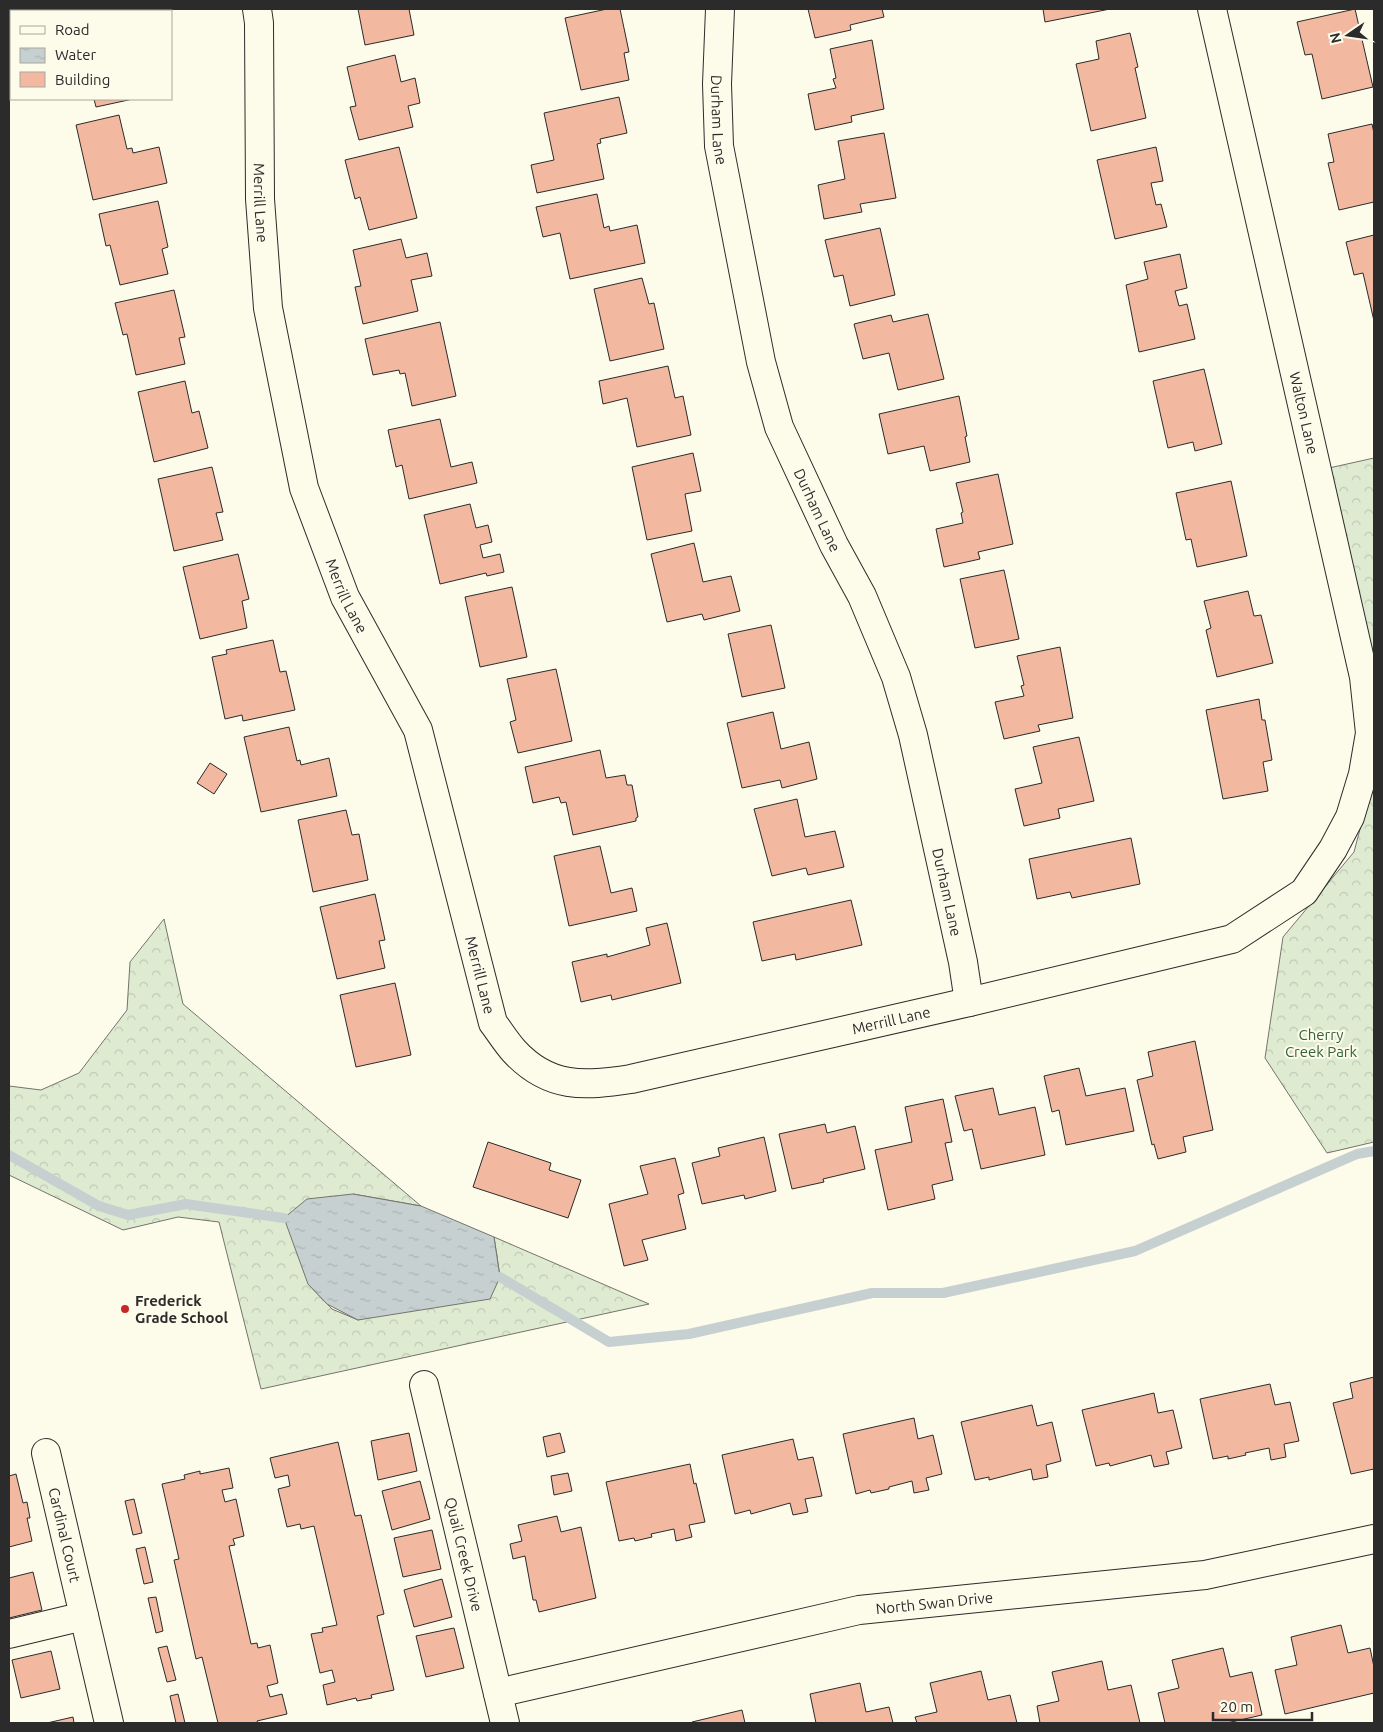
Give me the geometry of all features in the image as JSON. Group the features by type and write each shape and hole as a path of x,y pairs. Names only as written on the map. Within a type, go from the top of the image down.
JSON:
{"street":[{"name":"Merrill Lane","path":"257,9 259,23 260,199 268,308 304,488 345,597 418,730 493,1023 514,1051 539,1072 566,1083 597,1084 631,1079 1232,940 1304,892 1333,850 1350,817"},
{"name":"Durham Lane","path":"720,9 717,84 719,146 761,362 780,427 834,545 862,596 896,677 913,734 963,962 969,1002"},
{"name":"Walton Lane","path":"1212,9 1364,677 1370,733 1363,774 1350,817"},
{"name":"Quail Creek Drive","path":"424,1385 505,1723"},
{"name":"Cardinal Court","path":"46,1453 109,1723"},
{"name":"North Swan Drive","path":"498,1693 859,1610 1205,1575 1374,1539"},
{"path":"9,1634 84,1616"}],"green space":[{"path":"1374,458 1374,663 1329,468"},
{"name":"Cherry Creek Park","path":"1374,776 1374,1142 1327,1153 1265,1058 1283,937 1354,852"},
{"path":"164,919 183,1004 421,1206 353,1194 308,1284 332,1309 358,1320 500,1277 494,1237 649,1304 261,1389 219,1222 178,1217 123,1230 9,1175 9,1086 41,1090 79,1073 127,1010 130,962"}],"water":[{"path":"353,1194 421,1206 494,1237 500,1277 490,1299 358,1320 327,1304 308,1284 284,1218 307,1199"}],"building":[{"path":"358,9 409,9 414,35 365,45"},
{"path":"607,9 620,9 629,52 624,53 629,80 581,90 565,18"},
{"path":"808,9 882,9 884,17 850,25 851,30 815,38"},
{"path":"1043,9 1110,9 1045,22"},
{"path":"1355,9 1373,87 1322,99 1312,54 1305,55 1297,22"},
{"path":"10,14 10,32 9,32"},
{"path":"1130,33 1138,67 1135,68 1146,118 1091,131 1076,64 1099,59 1096,41"},
{"path":"872,40 884,109 851,116 852,122 815,130 808,94 836,88 833,79 836,78 830,49"},
{"path":"395,55 401,82 415,78 420,103 408,106 413,127 359,140 350,107 356,106 347,67"},
{"path":"619,97 627,133 600,139 601,143 597,144 604,179 537,193 531,165 554,160 544,113"},
{"path":"94,100 128,100 96,107"},
{"path":"119,115 127,149 132,148 133,153 159,147 167,183 93,200 76,125"},
{"path":"1372,124 1374,133 1374,202 1339,210 1328,163 1334,162 1328,134"},
{"path":"884,133 896,198 860,204 862,212 824,219 818,185 845,179 838,141"},
{"path":"399,147 417,218 369,230 360,197 355,199 345,160"},
{"path":"1156,147 1163,181 1151,183 1156,205 1161,204 1167,227 1115,239 1097,160"},
{"path":"597,194 604,228 609,226 610,231 637,225 645,263 570,279 560,233 543,237 536,207"},
{"path":"158,201 168,247 162,249 168,274 120,285 110,245 106,246 99,214"},
{"path":"880,228 895,295 850,306 843,275 834,277 825,240"},
{"path":"1374,235 1374,321 1363,273 1354,275 1346,242"},
{"path":"401,239 406,258 427,253 432,276 411,280 418,311 363,324 355,287 361,286 353,250"},
{"path":"1180,254 1187,288 1175,291 1179,306 1187,304 1195,339 1139,352 1126,285 1148,279 1144,262"},
{"path":"642,278 649,304 654,303 664,349 610,361 594,289"},
{"path":"174,290 185,337 179,338 185,364 136,375 127,334 123,335 115,303"},
{"path":"928,314 944,379 898,390 889,353 863,359 854,324 891,315 893,322"},
{"path":"440,322 456,396 412,406 405,373 400,374 399,370 373,375 365,339"},
{"path":"668,366 675,398 683,396 691,435 637,447 627,398 603,404 599,381"},
{"path":"1204,369 1222,444 1195,451 1193,442 1168,448 1153,381"},
{"path":"185,381 192,413 199,411 208,448 154,462 138,392"},
{"path":"959,396 970,462 930,471 924,446 888,454 879,414"},
{"path":"440,419 451,467 472,462 477,483 409,499 402,465 396,467 388,430"},
{"path":"693,453 701,491 685,494 692,531 647,540 632,467"},
{"path":"212,467 223,512 216,513 223,540 174,551 158,479"},
{"path":"998,474 1013,544 978,552 980,559 944,567 936,529 963,523 961,513 963,512 956,483"},
{"path":"1231,481 1247,556 1197,567 1191,539 1186,540 1176,493"},
{"path":"470,504 476,528 488,525 492,542 480,545 483,558 500,554 504,572 487,576 486,573 440,584 424,515"},
{"path":"694,543 703,582 731,576 740,611 704,620 702,614 667,622 651,554"},
{"path":"238,554 249,599 242,601 247,628 200,639 183,567"},
{"path":"1004,570 1019,639 975,648 960,579"},
{"path":"512,587 527,657 480,667 465,597"},
{"path":"1248,591 1254,616 1261,615 1273,663 1217,677 1206,630 1211,628 1204,601"},
{"path":"771,625 785,688 742,697 728,634"},
{"path":"273,640 280,672 286,671 295,710 243,721 242,715 225,719 212,657 227,654 226,650"},
{"path":"1060,647 1073,718 1038,725 1040,731 1004,739 995,702 1024,696 1021,686 1024,685 1017,656"},
{"path":"556,669 572,741 518,753 510,722 516,720 507,679"},
{"path":"1259,699 1272,760 1263,762 1268,791 1223,799 1206,710"},
{"path":"773,712 781,749 809,742 817,779 782,788 780,780 742,788 727,723"},
{"path":"289,727 297,761 300,760 301,765 329,758 337,796 261,812 244,737"},
{"path":"1079,737 1094,801 1058,809 1060,818 1024,826 1015,789 1042,783 1033,747"},
{"path":"600,750 606,778 625,775 627,785 632,785 638,817 636,821 573,835 566,802 561,803 559,797 533,803 525,767"},
{"path":"210,763 227,774 214,794 197,783"},
{"path":"797,799 805,837 835,831 844,867 808,875 806,868 772,876 754,809"},
{"path":"346,810 352,835 359,834 368,880 313,892 298,820"},
{"path":"1131,838 1140,884 1072,898 1070,892 1037,899 1029,859"},
{"path":"600,846 611,893 632,888 637,911 569,926 554,856"},
{"path":"375,894 385,940 379,941 385,968 337,979 320,907"},
{"path":"851,900 862,945 796,960 795,954 762,961 753,922"},
{"path":"667,923 681,983 612,1000 611,995 581,1002 572,962 607,954 607,957 650,945 646,928"},
{"path":"395,983 411,1055 356,1067 340,995"},
{"path":"1195,1041 1213,1130 1183,1137 1186,1152 1158,1159 1154,1144 1152,1145 1137,1080 1153,1076 1148,1052"},
{"path":"1079,1068 1086,1096 1125,1088 1134,1131 1066,1145 1059,1110 1052,1112 1044,1076"},
{"path":"993,1088 999,1115 1035,1107 1045,1155 981,1169 972,1129 964,1131 955,1096"},
{"path":"943,1099 952,1142 945,1143 953,1180 932,1185 935,1199 888,1210 875,1150 912,1142 905,1107"},
{"path":"825,1124 827,1133 855,1126 865,1169 823,1179 824,1182 792,1189 779,1134"},
{"path":"764,1137 776,1191 745,1199 744,1195 702,1204 692,1163 720,1156 718,1148"},
{"path":"488,1142 551,1163 549,1170 581,1180 568,1218 473,1187"},
{"path":"675,1158 684,1193 678,1195 686,1229 642,1240 648,1260 624,1266 609,1204 648,1194 640,1166"},
{"path":"1374,1377 1374,1469 1351,1474 1333,1403 1353,1398 1350,1383"},
{"path":"1270,1384 1275,1405 1290,1402 1299,1441 1284,1444 1286,1457 1271,1460 1269,1448 1228,1459 1228,1456 1213,1459 1200,1399"},
{"path":"1154,1393 1158,1413 1173,1410 1182,1448 1166,1452 1169,1464 1154,1467 1151,1455 1110,1466 1109,1463 1096,1466 1082,1410"},
{"path":"1032,1405 1037,1426 1052,1422 1061,1461 1046,1465 1048,1477 1033,1480 1031,1469 989,1480 989,1477 975,1480 961,1422"},
{"path":"914,1418 918,1439 933,1435 942,1474 926,1478 929,1490 914,1493 912,1481 889,1487 889,1489 871,1493 870,1490 856,1494 843,1434"},
{"path":"409,1433 417,1471 378,1480 371,1441"},
{"path":"560,1433 565,1452 547,1457 543,1437"},
{"path":"793,1439 798,1460 813,1457 822,1496 805,1499 808,1512 793,1515 790,1503 751,1514 750,1510 735,1514 722,1455"},
{"path":"338,1442 355,1516 361,1515 384,1614 377,1616 394,1690 371,1695 372,1698 357,1701 356,1698 327,1705 323,1685 335,1682 332,1670 320,1673 311,1634 323,1632 322,1628 337,1625 314,1526 301,1529 300,1524 287,1527 278,1489 290,1486 288,1475 275,1478 270,1458"},
{"path":"690,1464 705,1522 689,1525 692,1537 676,1541 674,1529 651,1534 652,1537 635,1541 634,1538 619,1541 606,1482"},
{"path":"229,1468 233,1488 222,1490 225,1502 236,1499 244,1536 233,1539 235,1545 229,1546 251,1644 257,1643 258,1648 270,1645 278,1683 267,1686 270,1697 282,1694 287,1714 257,1721 258,1723 218,1723 202,1657 196,1659 174,1560 179,1559 162,1484 185,1479 184,1475 200,1471 200,1474"},
{"path":"568,1473 572,1491 554,1495 551,1476"},
{"path":"16,1474 23,1503 27,1502 30,1518 27,1518 32,1541 9,1547 9,1476"},
{"path":"420,1481 430,1519 392,1530 382,1491"},
{"path":"134,1499 142,1533 133,1535 125,1501"},
{"path":"557,1516 561,1532 581,1527 596,1598 539,1612 536,1600 533,1600 525,1556 513,1559 510,1544 522,1541 518,1525"},
{"path":"432,1530 441,1569 403,1577 394,1538"},
{"path":"145,1547 153,1582 144,1584 136,1549"},
{"path":"33,1572 42,1610 9,1618 9,1578"},
{"path":"442,1579 452,1617 414,1627 404,1590"},
{"path":"156,1597 163,1631 156,1633 148,1598"},
{"path":"1341,1625 1348,1653 1370,1648 1374,1667 1374,1693 1285,1714 1275,1670 1297,1665 1291,1637"},
{"path":"454,1628 464,1668 426,1677 416,1636"},
{"path":"167,1646 176,1680 167,1682 158,1648"},
{"path":"1223,1648 1230,1677 1252,1672 1262,1715 1227,1723 1165,1723 1158,1693 1179,1688 1172,1660"},
{"path":"51,1651 60,1689 21,1698 12,1660"},
{"path":"1102,1661 1108,1690 1131,1685 1140,1723 1040,1723 1037,1706 1059,1701 1052,1672"},
{"path":"981,1671 988,1700 1010,1695 1017,1723 917,1723 915,1717 937,1712 930,1683"},
{"path":"860,1683 866,1712 889,1707 893,1723 816,1723 810,1694"},
{"path":"178,1694 185,1723 176,1723 170,1696"},
{"path":"742,1710 745,1723 692,1723 692,1722"},
{"path":"73,1717 74,1723 47,1723"}],"waterway":[{"path":"500,1277 609,1342 689,1334 872,1293 943,1293 1135,1251 1357,1154 1374,1151"},
{"path":"9,1155 99,1206 128,1215 186,1204 284,1218"}],"place":[{"name":"Frederick Grade School","path":"125,1309"}]}
